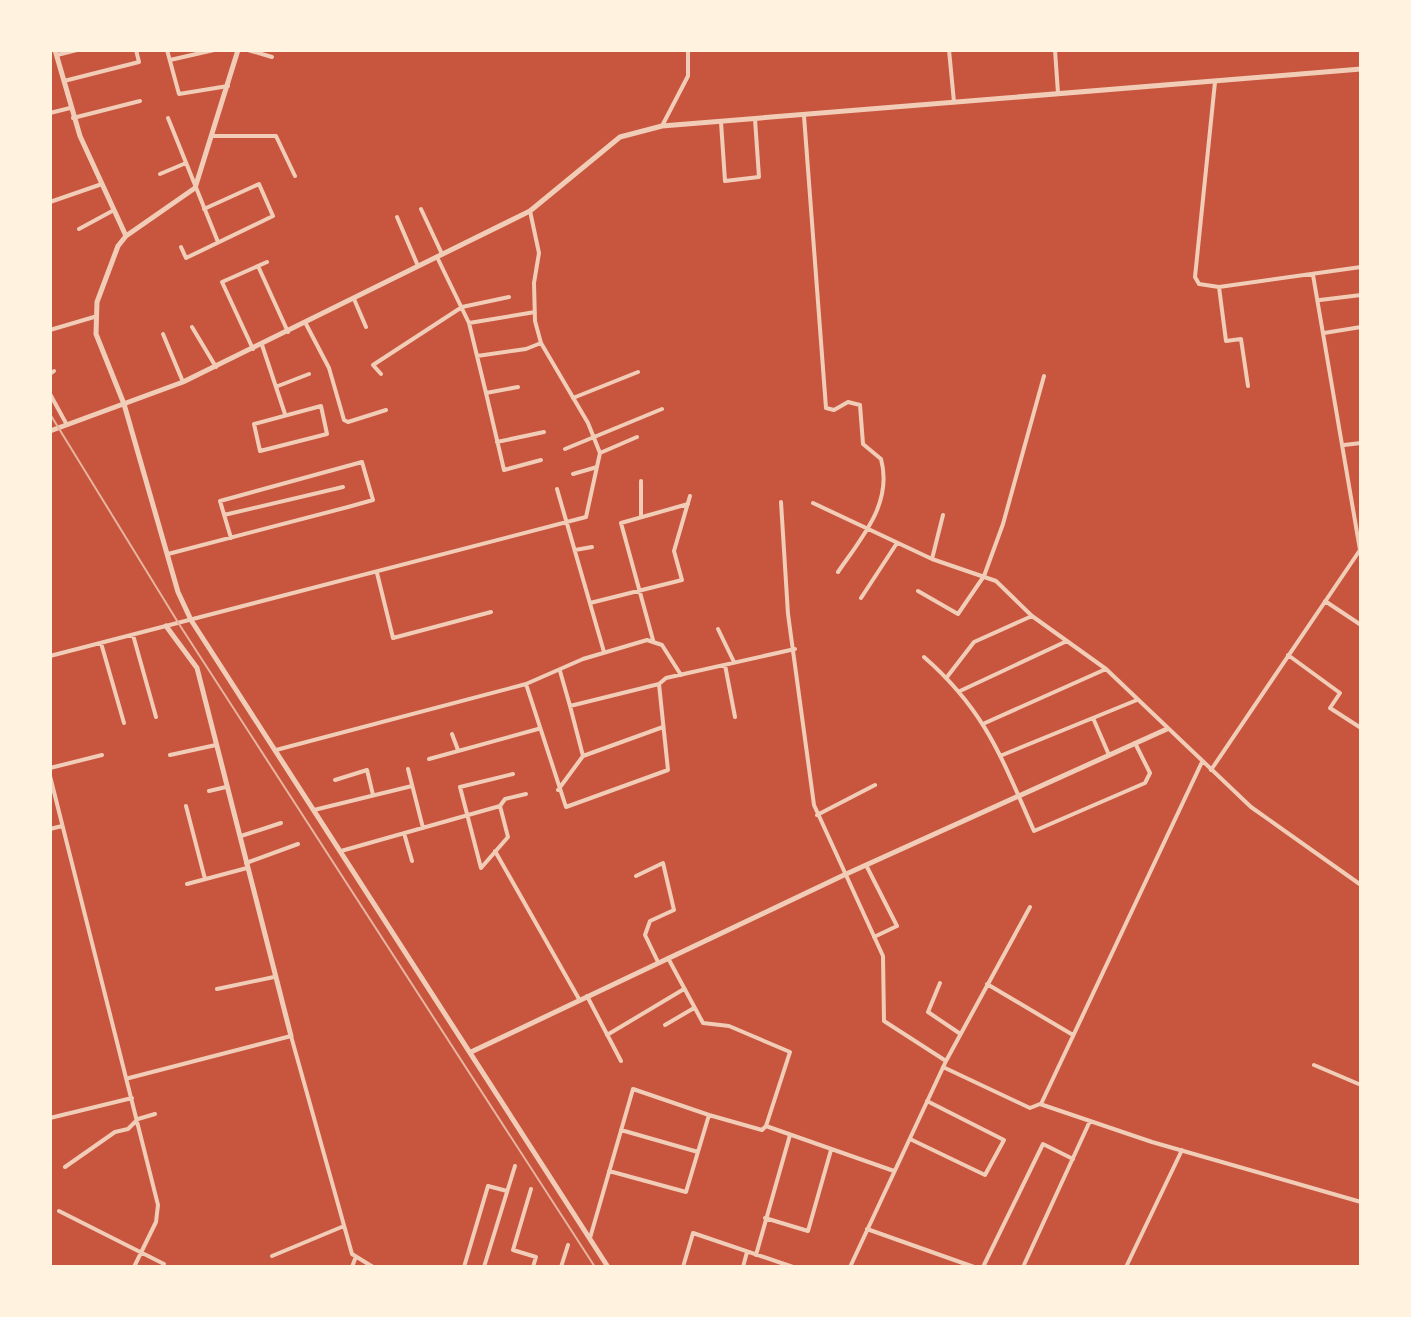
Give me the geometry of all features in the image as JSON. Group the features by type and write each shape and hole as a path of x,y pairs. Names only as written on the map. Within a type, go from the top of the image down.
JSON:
{"street":[{"path":"77,50 56,53 70,108 126,236"},
{"path":"64,82 139,62 136,50"},
{"path":"167,50 179,94 228,86"},
{"path":"170,60 214,50"},
{"path":"238,50 195,188 126,236 118,246 94,317 96,334 124,404 178,592 191,620 608,1267"},
{"path":"248,50 272,57"},
{"path":"662,126 688,76 688,50"},
{"path":"949,50 954,104"},
{"path":"1055,50 1058,95"},
{"path":"50,431 216,367 530,211 620,137 662,126 1361,69"},
{"path":"1215,82 1195,277 1205,287 1219,287 1361,267"},
{"path":"73,118 140,101"},
{"path":"50,113 70,108"},
{"path":"804,116 826,408 834,410 848,402 860,405 863,444 878,455 885,487 867,530 838,572"},
{"path":"168,118 218,242"},
{"path":"721,122 725,181 759,177 755,119"},
{"path":"213,136 276,136 295,176"},
{"path":"160,174 186,163"},
{"path":"50,202 102,184"},
{"path":"181,247 186,258 273,216 259,184 204,209"},
{"path":"421,209 469,323 504,470 541,460"},
{"path":"79,229 114,210"},
{"path":"50,656 586,517 600,453 541,343 535,312 539,253 530,211"},
{"path":"397,217 418,266"},
{"path":"253,349 222,282 267,262"},
{"path":"258,266 288,332"},
{"path":"1211,770 1361,550 1313,275"},
{"path":"1219,287 1226,341 1241,339 1248,386"},
{"path":"1319,300 1361,295"},
{"path":"381,374 373,365 462,307 509,297"},
{"path":"354,299 366,327"},
{"path":"469,323 535,312"},
{"path":"50,330 94,317"},
{"path":"306,324 329,368 344,420 348,422 386,410"},
{"path":"192,327 216,367"},
{"path":"1324,333 1361,327"},
{"path":"163,334 183,382"},
{"path":"477,356 526,349 541,343"},
{"path":"262,345 286,415"},
{"path":"573,398 638,372"},
{"path":"278,386 309,374"},
{"path":"918,591 958,614 984,576 1003,524 1044,376"},
{"path":"486,393 518,387"},
{"path":"50,394 67,425"},
{"path":"321,406 327,434 260,451 254,424 286,415 321,406"},
{"path":"565,449 662,409"},
{"path":"497,442 544,432"},
{"path":"600,453 637,437"},
{"path":"1344,445 1361,443"},
{"path":"168,554 231,538 373,500 362,462 220,501 231,538"},
{"path":"573,474 597,467"},
{"path":"641,481 641,517"},
{"path":"224,515 343,487"},
{"path":"557,489 604,652"},
{"path":"590,603 682,580 674,551 690,496"},
{"path":"781,502 788,614 817,815 883,956 884,1021 946,1061"},
{"path":"813,503 932,559 984,576 1005,587 1032,616 1106,669 1251,807 1361,885"},
{"path":"681,675 671,654 653,640 621,523 688,504"},
{"path":"932,559 943,515"},
{"path":"861,598 897,543"},
{"path":"575,550 592,547"},
{"path":"377,573 393,638 491,612"},
{"path":"1325,601 1361,625"},
{"path":"947,677 974,642 1032,616"},
{"path":"166,626 197,668 274,977 355,1259 352,1267"},
{"path":"718,629 734,663"},
{"path":"133,634 156,717"},
{"path":"276,750 526,684 604,652 653,640"},
{"path":"960,691 1067,641"},
{"path":"101,643 124,723"},
{"path":"570,706 659,684 666,678 795,649"},
{"path":"1288,655 1340,693 1330,708 1361,728"},
{"path":"924,657 960,691 985,723 1034,831 1145,783 1150,773 1135,743"},
{"path":"725,665 735,717"},
{"path":"985,723 1106,669"},
{"path":"560,671 583,756"},
{"path":"526,684 566,807 668,770 659,684"},
{"path":"1000,756 1137,700"},
{"path":"1093,718 1109,755"},
{"path":"558,790 583,756 663,727"},
{"path":"429,759 539,729"},
{"path":"471,1052 844,875 1167,729"},
{"path":"452,734 458,751"},
{"path":"170,755 216,745"},
{"path":"50,768 102,755"},
{"path":"1040,1104 1202,762"},
{"path":"408,769 423,828"},
{"path":"335,780 367,770 373,795"},
{"path":"500,806 508,837 481,868 460,787 513,774"},
{"path":"50,776 129,1078 158,1205 156,1222 134,1267"},
{"path":"817,815 875,785"},
{"path":"314,810 412,786"},
{"path":"209,791 226,787"},
{"path":"341,851 500,806 505,799 526,794"},
{"path":"186,806 205,879"},
{"path":"238,837 281,823"},
{"path":"50,829 62,826"},
{"path":"404,833 412,861"},
{"path":"187,884 298,844"},
{"path":"495,851 579,999"},
{"path":"636,876 663,863 674,910 650,921 645,935 658,962"},
{"path":"866,865 897,926 874,937"},
{"path":"853,1266 867,1229 943,1067 1030,907"},
{"path":"590,1238 633,1089 762,1130 766,1126 790,1052 729,1026 703,1023 668,958"},
{"path":"217,989 274,977"},
{"path":"940,983 928,1012 960,1034"},
{"path":"987,984 1073,1035"},
{"path":"607,1035 685,989"},
{"path":"587,995 621,1061"},
{"path":"665,1025 695,1008"},
{"path":"129,1078 291,1036"},
{"path":"1314,1065 1361,1085"},
{"path":"943,1067 1030,1108 1040,1104 1182,1150 1361,1202"},
{"path":"50,1118 132,1098"},
{"path":"909,1139 985,1175 1004,1140 927,1101"},
{"path":"65,1167 115,1132 128,1129 138,1119 155,1114"},
{"path":"609,1171 686,1192 709,1115"},
{"path":"1023,1267 1090,1121"},
{"path":"766,1126 894,1171"},
{"path":"621,1130 698,1152"},
{"path":"756,1255 790,1135"},
{"path":"983,1267 1043,1144 1073,1159"},
{"path":"765,1218 808,1231 831,1149"},
{"path":"1126,1267 1182,1150"},
{"path":"484,1267 515,1166"},
{"path":"464,1267 488,1186 507,1191"},
{"path":"531,1189 513,1250 536,1257 533,1267"},
{"path":"59,1211 164,1264"},
{"path":"272,1256 344,1226"},
{"path":"867,1229 974,1267"},
{"path":"683,1267 693,1233 793,1267"},
{"path":"561,1267 568,1245"},
{"path":"743,1267 747,1252"},
{"path":"355,1259 373,1267"}],"railway":[{"path":"50,414 179,624 595,1267"}]}
